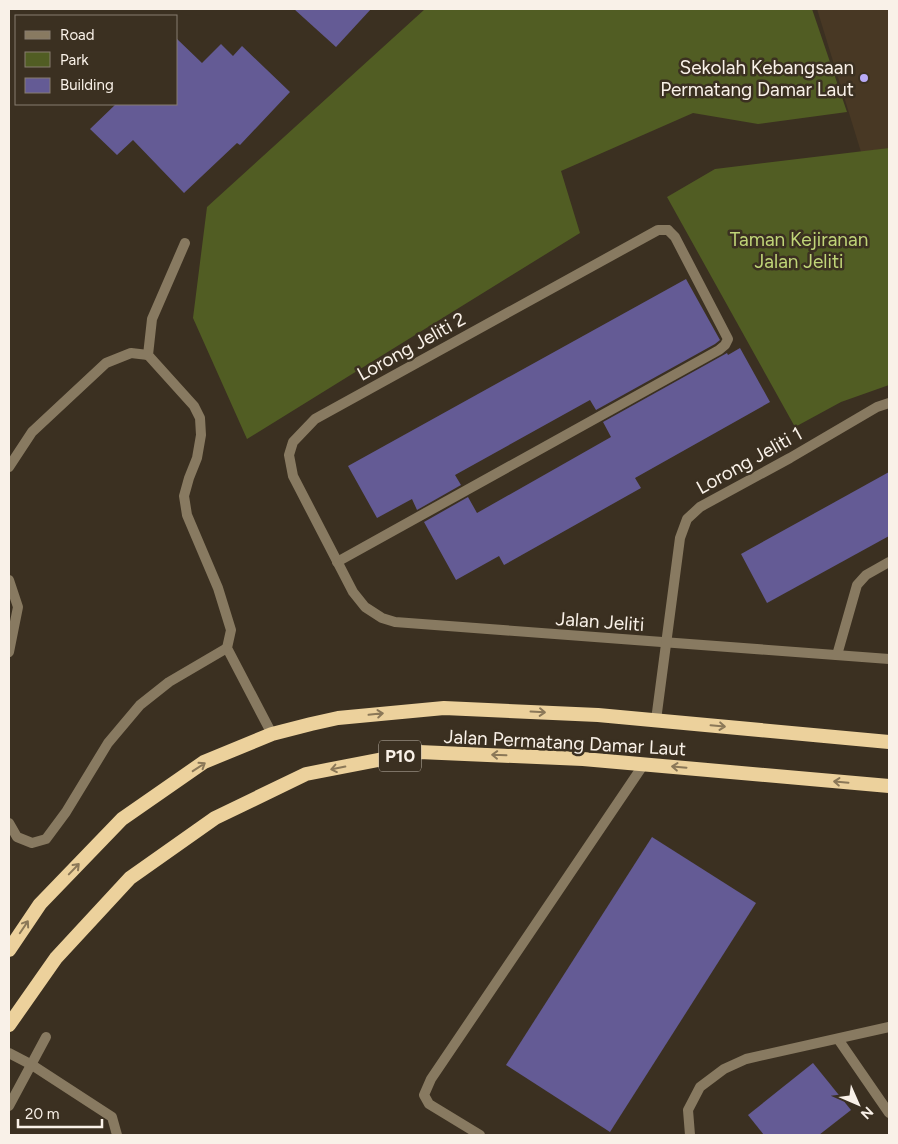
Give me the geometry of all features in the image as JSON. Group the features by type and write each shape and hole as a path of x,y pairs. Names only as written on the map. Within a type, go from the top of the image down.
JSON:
{"highway":[{"name":"Jalan Permatang Damar Laut","path":"9,950 40,904 122,819 204,762 272,734 311,724 338,718 444,708 598,715 889,742"},
{"name":"Jalan Permatang Damar Laut","path":"9,1025 56,958 130,878 215,818 306,774 419,752 583,759 889,786"}],"street":[{"name":"Lorong Jeliti 2","path":"658,230 668,230 675,237 728,339 725,345 337,562 293,476 289,455 293,442 315,419 658,230"},
{"path":"148,355 152,319 185,243"},
{"path":"9,466 32,432 106,362 131,353 148,355 194,406 200,418 201,435 198,458 184,496 187,515 218,588 231,630 227,648 272,734"},
{"name":"Lorong Jeliti 1","path":"656,720 680,538 687,520 700,507 790,458 877,407 889,403"},
{"name":"Jalan Jeliti","path":"337,562 353,592 365,607 382,618 395,622 889,659"},
{"path":"837,655 857,585 866,575 889,562"},
{"path":"9,580 18,607 9,652"},
{"path":"9,823 17,836 32,843 46,839 66,812 108,743 140,705 169,682 227,648"},
{"path":"480,1135 429,1104 424,1095 437,1071 644,764"},
{"path":"690,1135 688,1110 700,1087 724,1069 746,1059 889,1027"},
{"path":"9,1106 46,1037"},
{"path":"838,1039 889,1113"},
{"path":"9,1053 32,1065 112,1117 117,1135"}],"shaded area":[{"name":"Sekolah Kebangsaan Permatang Damar Laut","path":"817,9 889,9 889,148 861,152"}],"green space":[{"path":"425,9 812,9 847,112 758,124 693,113 561,171 580,233 247,439 193,318 207,207"},
{"name":"Taman Kejiranan Jalan Jeliti","path":"889,148 889,385 841,402 795,427 667,197 715,169"}],"building":[{"path":"294,9 371,9 336,47"},
{"path":"178,40 202,63 221,44 233,56 242,46 290,92 240,145 237,143 184,193 133,140 117,155 90,129 115,105 178,105"},
{"path":"686,279 720,340 715,344 596,410 590,400 455,475 461,485 417,510 412,499 377,518 348,466"},
{"path":"740,348 770,402 635,478 641,488 504,565 499,556 456,580 424,522 468,497 477,513 611,437 603,422 727,353 728,355"},
{"path":"889,472 889,536 767,603 741,554"},
{"path":"652,837 756,903 610,1132 506,1065"},
{"path":"813,1063 851,1110 819,1135 764,1135 748,1115"}],"place":[{"name":"Sekolah Kebangsaan Permatang Damar Laut","path":"864,78"}]}
